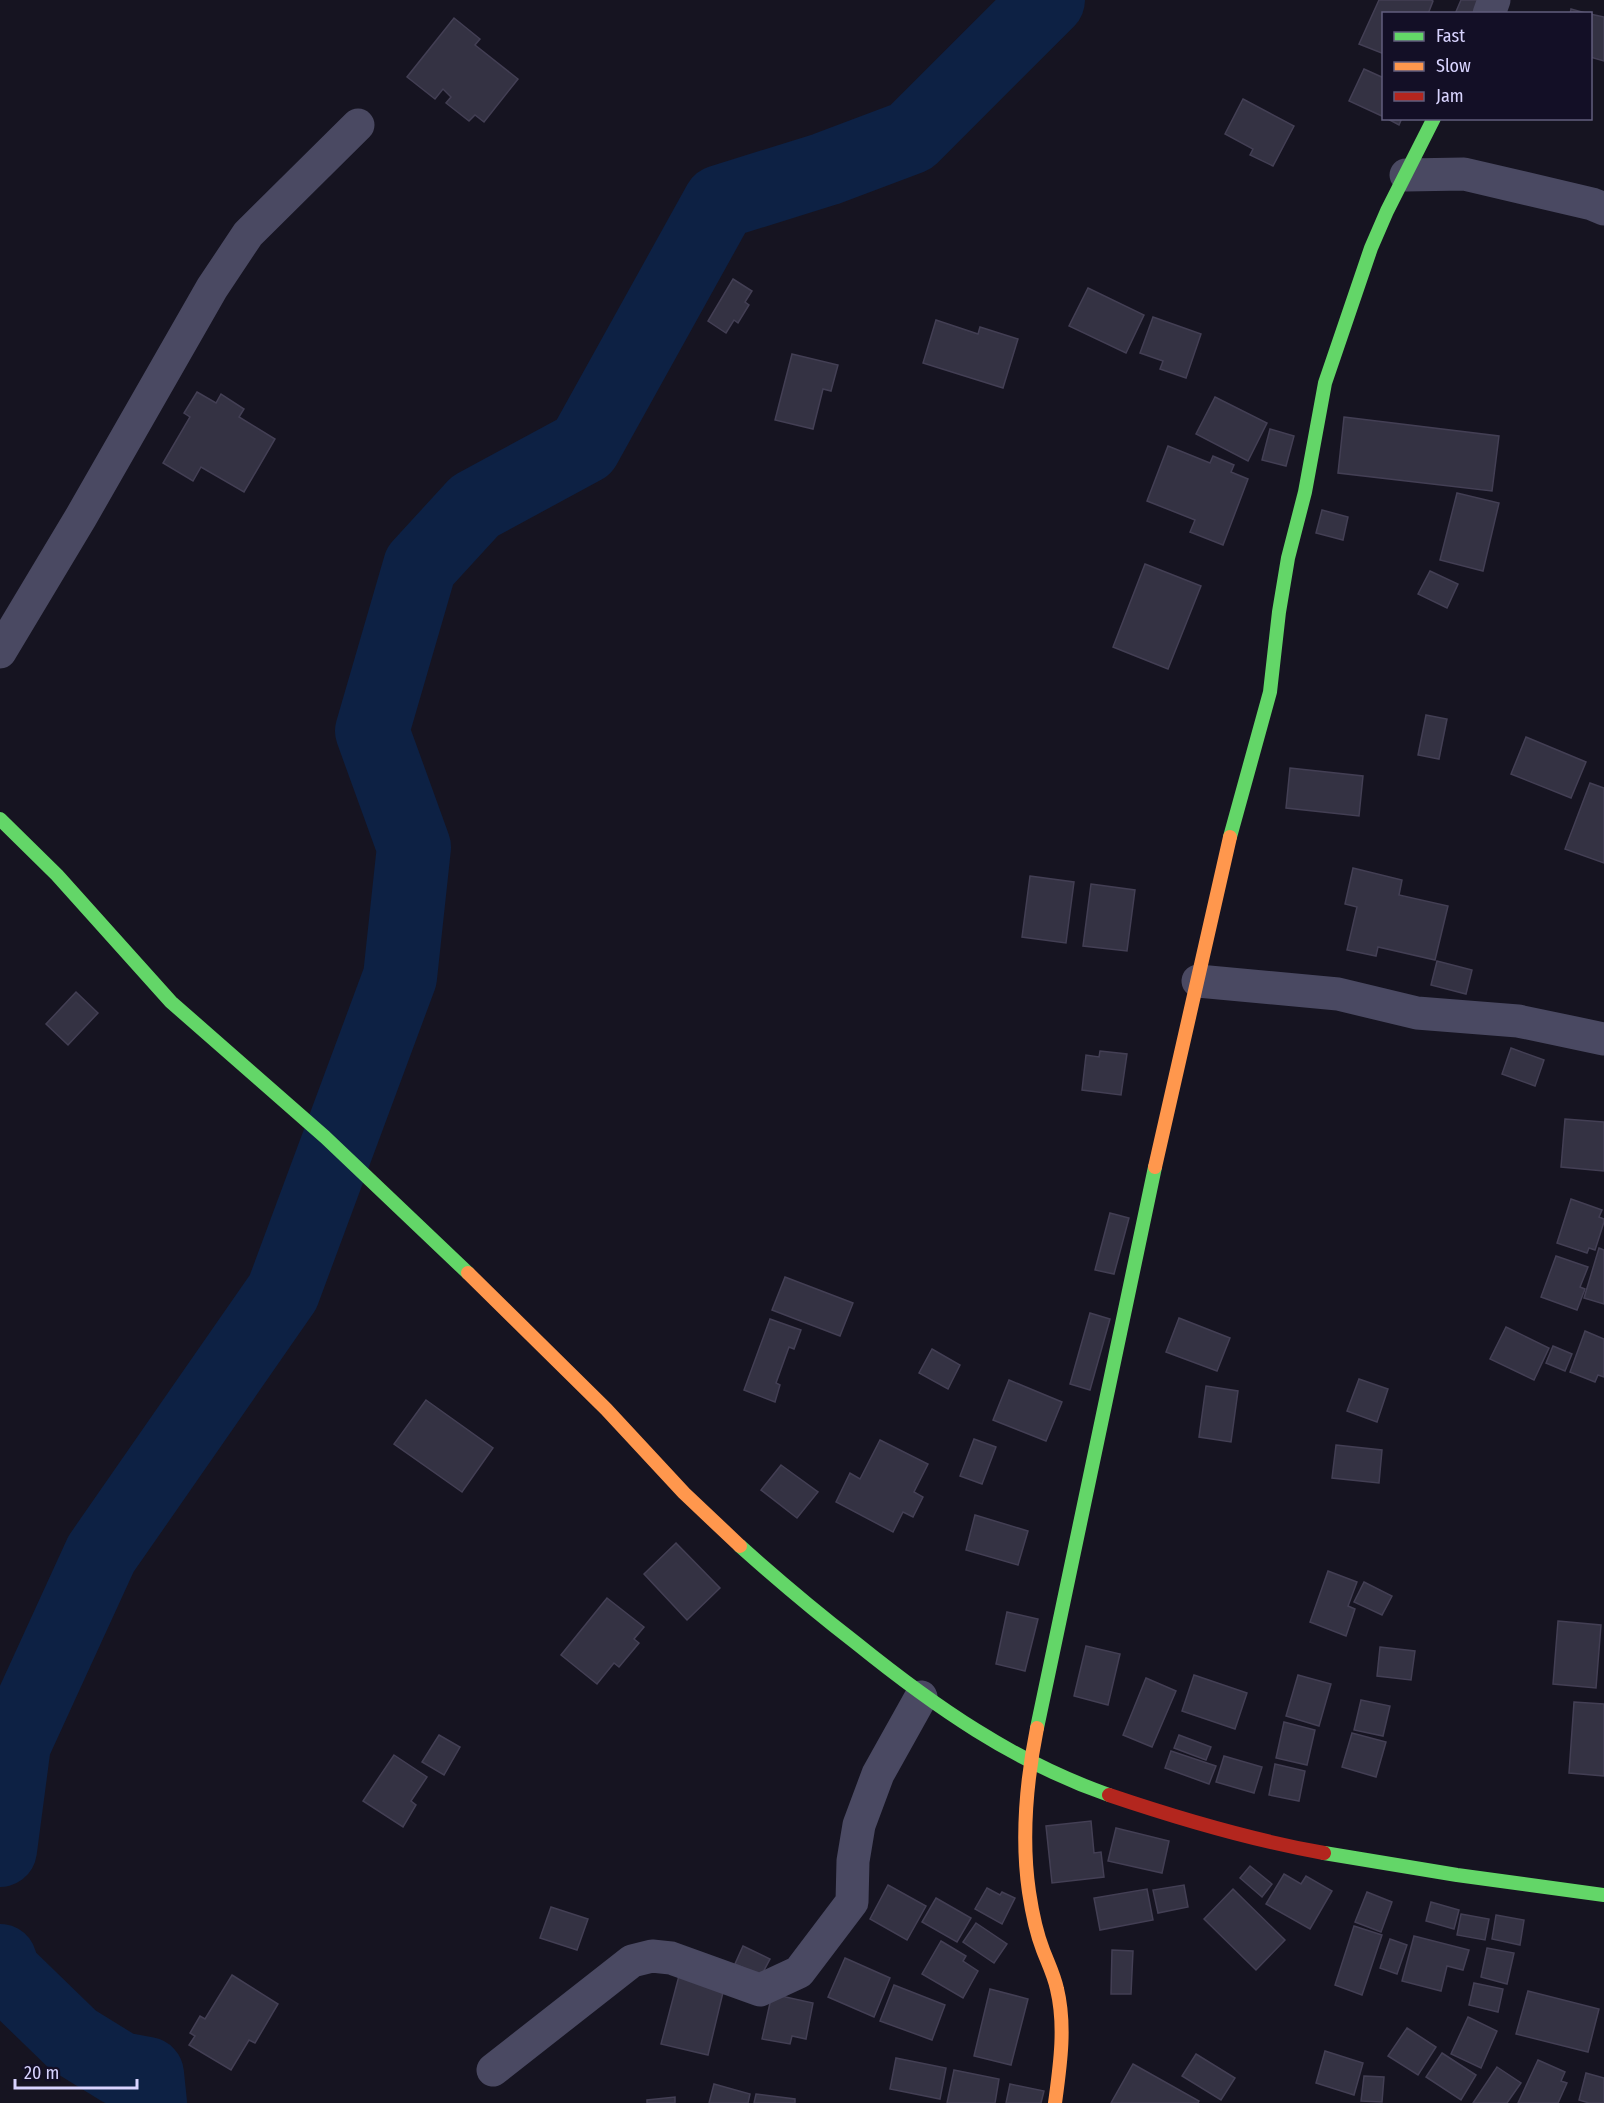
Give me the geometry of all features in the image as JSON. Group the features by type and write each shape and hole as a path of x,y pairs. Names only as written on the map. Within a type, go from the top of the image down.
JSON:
{"street":[{"path":"1054,2103 1060,2070 1061,2017 1054,1977 1042,1947 1029,1894 1024,1850 1024,1804 1030,1762 1148,1196 1230,836 1270,692 1288,558 1305,492 1325,383 1371,248 1433,120"},
{"path":"0,652 81,517 212,288 248,234 358,125"},
{"path":"1406,175 1464,174 1592,204 1604,209"},
{"path":"0,819 59,877 119,948 171,1001 293,1108 386,1196 554,1357 685,1493 787,1589 921,1696 975,1732 1030,1762 1114,1797 1196,1824 1260,1841 1428,1871 1604,1895"},
{"path":"1198,981 1338,994 1417,1013 1518,1022 1604,1039"},
{"path":"493,2070 632,1961 652,1956 671,1958 760,1990 799,1972 852,1902 853,1862 859,1825 878,1774 921,1696"}],"building":[{"path":"1379,0 1433,1 1429,12 1382,12 1382,53 1359,44"},
{"path":"1461,0 1482,0 1477,12 1456,12"},
{"path":"1592,14 1604,17 1604,61 1592,58"},
{"path":"454,18 480,39 475,45 518,79 484,122 475,115 469,121 446,103 451,97 443,89 435,99 407,77"},
{"path":"1364,69 1382,77 1382,116 1349,101"},
{"path":"1243,99 1294,126 1273,166 1250,155 1253,149 1225,134"},
{"path":"1390,120 1401,120 1399,125"},
{"path":"733,279 752,291 745,302 749,305 738,323 734,320 726,333 708,321"},
{"path":"1088,288 1144,315 1126,353 1069,326"},
{"path":"1153,317 1201,334 1186,378 1160,369 1163,361 1140,353"},
{"path":"936,320 978,334 980,327 1018,339 1003,388 923,363"},
{"path":"792,354 838,365 831,391 823,389 813,429 775,420"},
{"path":"197,392 216,403 221,394 244,409 239,417 275,439 244,492 201,467 193,481 163,463 190,417 184,413"},
{"path":"1215,397 1267,423 1248,461 1196,434"},
{"path":"1344,417 1499,436 1492,491 1338,473"},
{"path":"1270,429 1294,436 1286,466 1262,460"},
{"path":"1168,446 1210,463 1213,456 1234,465 1231,472 1248,479 1223,545 1190,532 1195,520 1147,501"},
{"path":"1457,493 1499,503 1483,571 1440,560"},
{"path":"1322,510 1348,517 1343,540 1316,533"},
{"path":"1145,564 1201,586 1168,669 1113,647"},
{"path":"1430,571 1458,584 1447,608 1418,594"},
{"path":"1426,715 1447,719 1439,759 1418,755"},
{"path":"1526,737 1586,762 1571,798 1511,774"},
{"path":"1290,768 1363,776 1359,816 1286,808"},
{"path":"1590,783 1604,788 1604,863 1565,849"},
{"path":"1353,868 1402,880 1399,895 1448,906 1435,960 1378,947 1376,956 1347,950 1357,907 1345,904"},
{"path":"1030,876 1074,882 1066,943 1022,937"},
{"path":"1091,884 1135,890 1127,951 1083,946"},
{"path":"1437,961 1472,970 1466,994 1431,985"},
{"path":"76,992 98,1013 68,1045 46,1024"},
{"path":"1511,1048 1544,1060 1535,1086 1502,1074"},
{"path":"1100,1051 1127,1054 1121,1095 1082,1090 1086,1055 1099,1057"},
{"path":"1565,1119 1604,1122 1604,1171 1561,1167"},
{"path":"1571,1199 1602,1210 1599,1217 1604,1219 1604,1222 1595,1250 1589,1248 1587,1253 1557,1243"},
{"path":"1110,1213 1129,1218 1114,1274 1095,1270"},
{"path":"1599,1248 1604,1250 1604,1304 1584,1298"},
{"path":"1556,1256 1588,1267 1580,1287 1585,1289 1577,1310 1541,1297"},
{"path":"785,1277 853,1303 840,1336 772,1310"},
{"path":"1090,1313 1110,1319 1090,1390 1070,1384"},
{"path":"1179,1318 1230,1338 1217,1371 1166,1352"},
{"path":"770,1319 801,1330 794,1349 789,1347 776,1383 780,1385 775,1402 744,1390"},
{"path":"1506,1327 1549,1348 1534,1380 1490,1359"},
{"path":"1585,1331 1604,1339 1604,1377 1598,1375 1595,1382 1570,1372"},
{"path":"1553,1346 1572,1354 1565,1371 1546,1363"},
{"path":"932,1349 960,1365 948,1389 919,1373"},
{"path":"1359,1379 1388,1389 1377,1422 1347,1411"},
{"path":"1009,1380 1062,1402 1046,1441 993,1420"},
{"path":"1206,1386 1238,1391 1231,1442 1199,1437"},
{"path":"426,1400 493,1448 462,1492 394,1444"},
{"path":"974,1439 996,1447 982,1484 960,1476"},
{"path":"880,1440 928,1464 914,1492 923,1497 913,1517 903,1512 893,1532 836,1502 850,1473 860,1479"},
{"path":"1336,1445 1382,1450 1379,1483 1332,1478"},
{"path":"781,1465 818,1492 797,1518 761,1490"},
{"path":"975,1515 1028,1531 1018,1565 966,1550"},
{"path":"676,1543 720,1588 687,1620 644,1574"},
{"path":"1328,1571 1357,1582 1348,1606 1355,1609 1346,1636 1310,1622"},
{"path":"1364,1582 1392,1596 1382,1615 1354,1602"},
{"path":"607,1598 644,1627 634,1639 639,1643 619,1667 614,1663 597,1684 561,1655"},
{"path":"1007,1612 1038,1619 1025,1671 996,1664"},
{"path":"1558,1621 1601,1625 1596,1688 1553,1684"},
{"path":"1086,1646 1120,1654 1108,1705 1074,1696"},
{"path":"1380,1647 1415,1651 1411,1680 1377,1676"},
{"path":"1194,1675 1247,1693 1235,1729 1182,1711"},
{"path":"1298,1675 1331,1684 1319,1726 1286,1716"},
{"path":"1146,1678 1176,1691 1152,1747 1123,1735"},
{"path":"1361,1700 1390,1706 1383,1736 1354,1730"},
{"path":"1574,1702 1604,1704 1604,1776 1569,1773"},
{"path":"1284,1722 1315,1730 1307,1765 1276,1758"},
{"path":"1352,1733 1386,1742 1376,1777 1342,1767"},
{"path":"439,1735 460,1747 444,1775 422,1762"},
{"path":"1179,1735 1211,1747 1206,1760 1174,1748"},
{"path":"1171,1751 1216,1766 1209,1784 1165,1768"},
{"path":"394,1755 427,1777 411,1801 416,1805 403,1827 363,1801"},
{"path":"1224,1756 1262,1767 1254,1793 1216,1782"},
{"path":"1275,1764 1305,1771 1299,1801 1269,1795"},
{"path":"1091,1821 1094,1853 1101,1852 1104,1877 1052,1883 1046,1826"},
{"path":"1116,1828 1169,1841 1162,1873 1108,1861"},
{"path":"1250,1866 1272,1884 1262,1897 1240,1878"},
{"path":"1284,1874 1301,1884 1306,1876 1332,1891 1310,1929 1266,1904"},
{"path":"888,1885 926,1906 907,1940 870,1919"},
{"path":"1184,1885 1188,1907 1158,1913 1153,1890"},
{"path":"987,1888 1000,1895 1002,1892 1015,1898 1002,1924 975,1909"},
{"path":"1147,1889 1153,1920 1100,1930 1094,1898"},
{"path":"1233,1889 1285,1940 1256,1970 1204,1919"},
{"path":"1367,1892 1392,1902 1381,1932 1355,1922"},
{"path":"936,1898 971,1918 957,1942 922,1922"},
{"path":"1431,1902 1459,1910 1454,1929 1426,1921"},
{"path":"551,1907 588,1919 577,1950 540,1938"},
{"path":"1461,1914 1489,1919 1485,1940 1457,1935"},
{"path":"1496,1915 1524,1920 1520,1945 1492,1939"},
{"path":"976,1923 1007,1944 994,1963 963,1942"},
{"path":"1354,1926 1382,1935 1362,1995 1335,1985"},
{"path":"1414,1936 1469,1950 1463,1970 1447,1966 1441,1991 1402,1981"},
{"path":"1390,1939 1407,1945 1397,1974 1380,1968"},
{"path":"941,1941 966,1956 963,1961 978,1971 963,1998 922,1974"},
{"path":"743,1946 770,1959 761,1976 735,1964"},
{"path":"1487,1948 1514,1953 1507,1984 1481,1977"},
{"path":"1112,1950 1133,1951 1131,1994 1111,1994"},
{"path":"845,1958 890,1978 874,2017 828,1997"},
{"path":"680,1972 725,1984 708,2055 661,2044"},
{"path":"232,1975 278,2004 255,2043 249,2040 231,2070 189,2045 195,2036 190,2033 200,2016 205,2019"},
{"path":"1474,1983 1503,1989 1498,2012 1469,2005"},
{"path":"894,1985 945,2005 932,2040 880,2021"},
{"path":"990,1989 1028,1999 1011,2065 974,2056"},
{"path":"1528,1991 1599,2009 1588,2052 1516,2034"},
{"path":"772,1994 813,2003 806,2039 792,2036 790,2044 762,2039"},
{"path":"1468,2017 1497,2031 1481,2068 1451,2054"},
{"path":"1407,2028 1436,2047 1418,2075 1388,2056"},
{"path":"1325,2051 1363,2063 1354,2095 1316,2083"},
{"path":"1442,2053 1476,2075 1461,2100 1426,2077"},
{"path":"1196,2054 1235,2078 1221,2100 1182,2076"},
{"path":"896,2058 946,2068 940,2099 890,2089"},
{"path":"1538,2060 1565,2072 1561,2081 1567,2083 1558,2103 1518,2103"},
{"path":"1133,2064 1199,2101 1198,2103 1111,2103"},
{"path":"1497,2067 1521,2083 1507,2103 1473,2103"},
{"path":"954,2070 999,2079 995,2103 947,2103"},
{"path":"1586,2073 1604,2078 1604,2103 1579,2100"},
{"path":"1364,2076 1384,2077 1382,2102 1361,2101"},
{"path":"714,2084 750,2094 748,2103 709,2103"},
{"path":"1010,2084 1044,2091 1041,2103 1006,2103"},
{"path":"756,2094 795,2099 795,2103 754,2103"},
{"path":"675,2097 675,2103 647,2103 647,2100"}],"waterway":[{"path":"0,1850 14,1744 101,1554 283,1292 400,977 414,847 372,731 420,566 475,506 584,447 720,202 826,169 911,137 1048,0"},
{"path":"0,1961 3,1972 73,2040 120,2069 147,2074 150,2103"}],"traffic: fast":[{"path":"1230,837 1270,692 1288,558 1305,492 1325,383 1371,248 1433,120"},
{"path":"0,819 57,875 171,1002 325,1137 468,1273"},
{"path":"1037,1728 1155,1167"},
{"path":"740,1546 826,1620 945,1710 1040,1766 1109,1795"},
{"path":"1324,1853 1457,1875 1604,1895"}],"traffic: slow":[{"path":"1155,1167 1230,837"},
{"path":"468,1273 606,1409 684,1493 740,1546"},
{"path":"1037,1728 1030,1769 1025,1851 1034,1922 1060,2003 1061,2046 1055,2103"}],"traffic: jam":[{"path":"1109,1795 1216,1828 1324,1853"}]}
